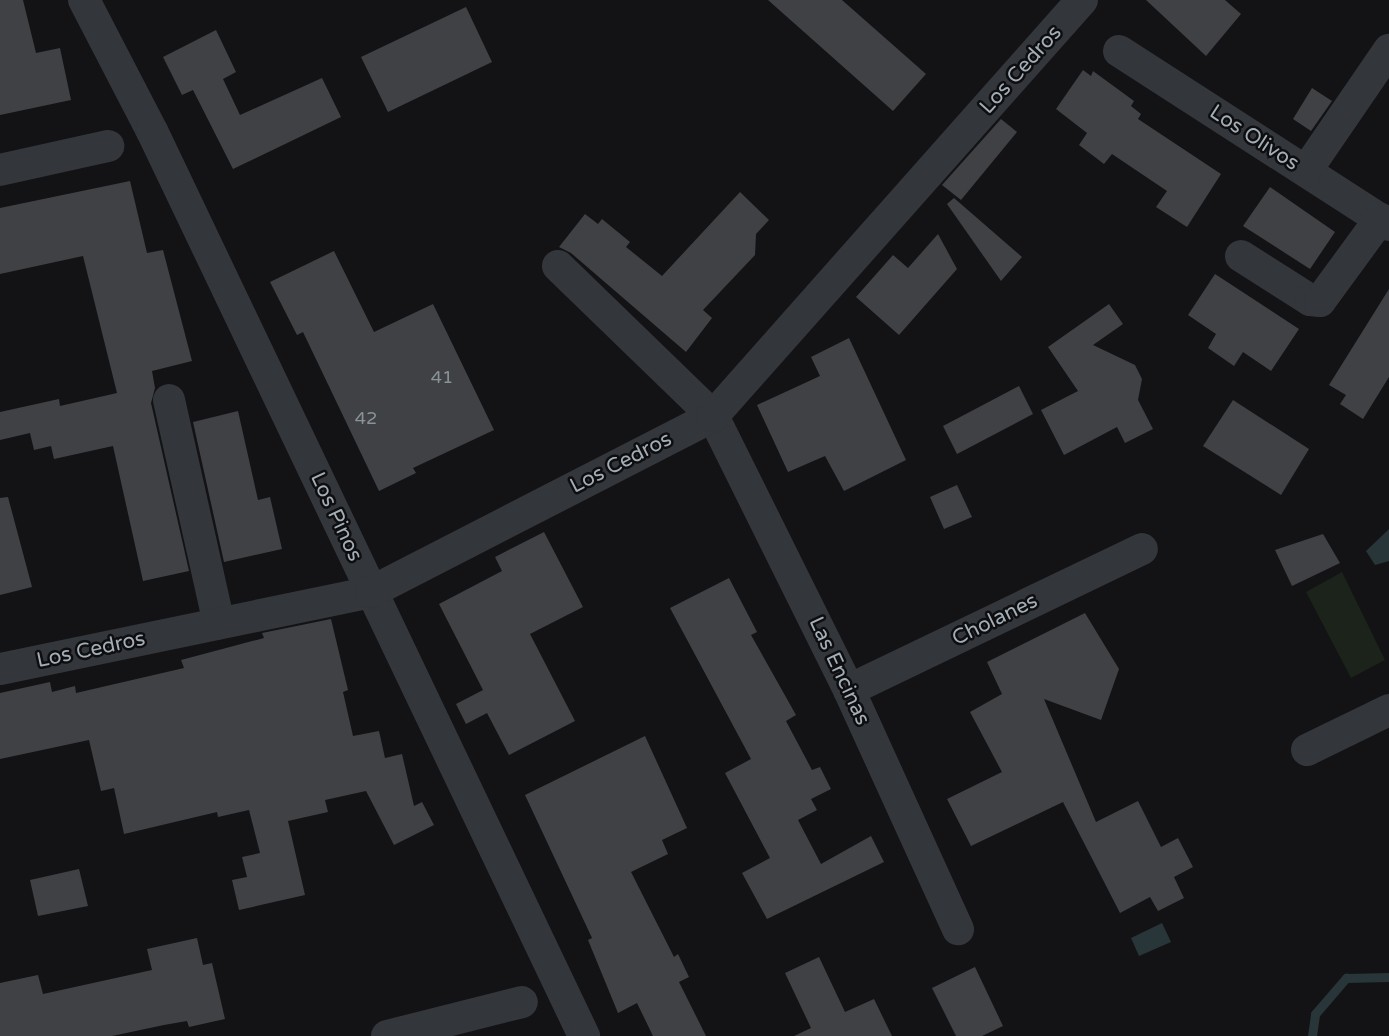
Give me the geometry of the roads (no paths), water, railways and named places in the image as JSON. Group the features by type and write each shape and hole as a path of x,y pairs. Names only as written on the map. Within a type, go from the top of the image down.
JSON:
{"street":[{"name":"Los Pinos","path":"84,0 152,131 584,1036"},
{"name":"Los Cedros","path":"0,669 371,592 713,416 1082,0"},
{"path":"1306,171 1389,50"},
{"name":"Los Olivos","path":"1119,51 1385,222"},
{"path":"0,170 108,146"},
{"path":"1241,256 1310,300 1320,301 1330,293 1385,222"},
{"name":"Las Encinas","path":"558,266 713,416 849,690 958,929"},
{"path":"169,400 219,623"},
{"name":"Cholanes","path":"849,690 1142,549"},
{"path":"1307,750 1389,710"},
{"path":"387,1036 522,1002"}],"waterway":[{"path":"1312,1036 1315,1014 1346,978 1389,977"}]}
